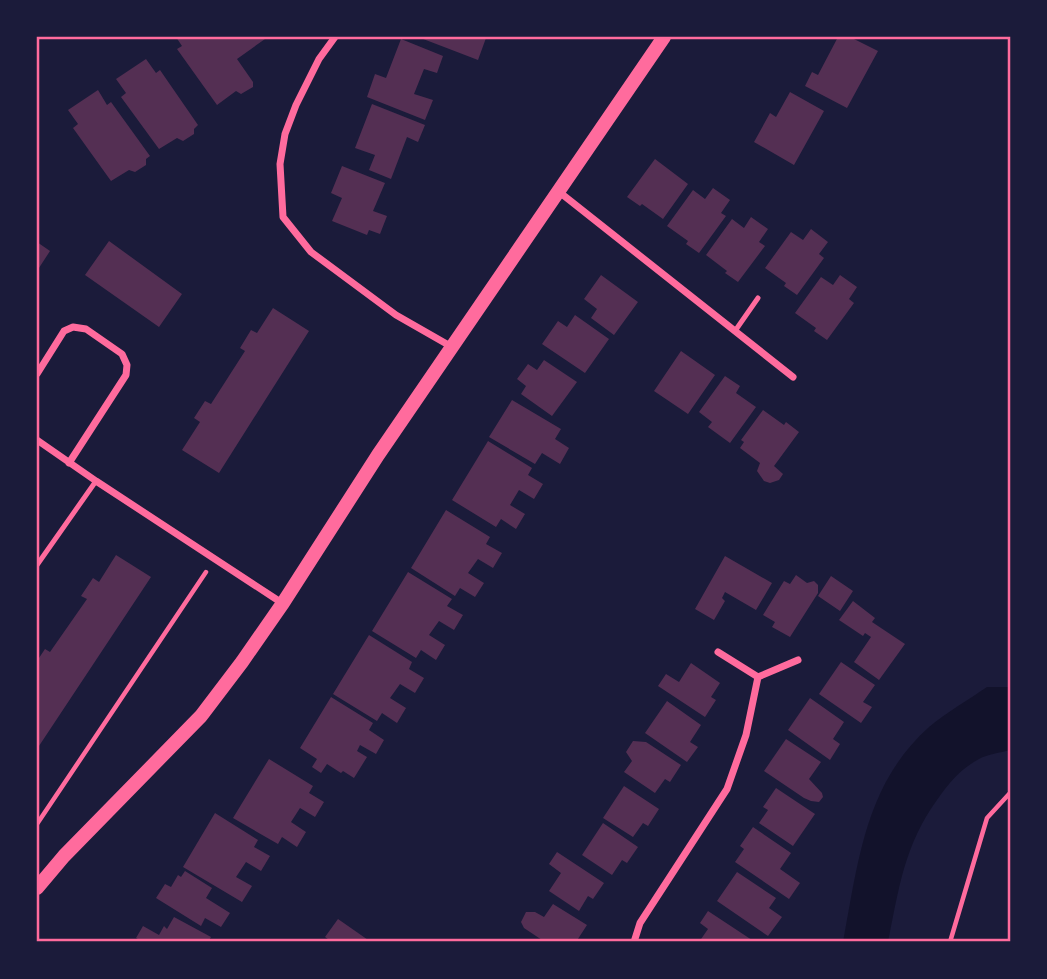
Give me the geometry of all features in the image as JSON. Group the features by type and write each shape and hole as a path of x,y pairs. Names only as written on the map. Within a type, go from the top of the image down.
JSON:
{"main road":[{"path":"37,888 64,856 201,716 242,662 283,603 377,455 664,37"}],"street":[{"path":"335,37 319,59 285,134 281,164 283,217 311,253 396,315 452,346"},
{"path":"558,191 793,377"},
{"path":"37,374 64,331 74,327 86,329 113,348 122,355 127,365 126,376 69,463"},
{"path":"37,440 283,603"},
{"path":"718,652 758,677"},
{"path":"758,677 798,660"},
{"path":"634,942 640,923 727,789 746,735 758,677"}],"lane":[{"path":"735,331 758,298"},
{"path":"37,565 96,481"}],"path":[{"path":"37,824 215,559"},
{"path":"950,942 987,818 1010,793"}],"shaded area":[{"path":"987,687 1010,687 1010,750 983,757 966,768 946,788 926,817 904,868 888,942 843,942 868,826 891,774 908,749 929,727"}],"building":[{"path":"176,37 264,37 265,39 237,59 253,82 253,87 241,94 236,91 217,105 177,49 182,46"},
{"path":"418,37 482,37 486,38 478,60"},
{"path":"838,37 850,37 878,51 847,108 805,86 812,72 818,75"},
{"path":"401,39 443,56 437,73 424,69 414,94 433,100 425,120 367,97 375,74 386,78"},
{"path":"146,59 156,73 160,70 198,125 194,134 183,141 177,138 159,149 121,97 126,93 116,79"},
{"path":"98,90 107,105 111,102 150,156 146,159 146,165 135,172 129,170 111,181 73,128 78,124 68,110"},
{"path":"790,92 824,111 794,165 754,142 770,113 776,117"},
{"path":"372,104 425,125 418,142 407,137 391,179 369,170 375,155 355,148"},
{"path":"655,159 688,184 663,219 627,197"},
{"path":"342,166 385,183 373,211 387,216 380,234 369,230 367,235 332,221 342,198 331,193"},
{"path":"713,188 730,200 721,213 726,216 699,253 667,226 693,190 705,199"},
{"path":"751,217 768,229 759,242 765,246 738,282 706,255 732,219 744,228"},
{"path":"811,229 828,242 819,254 824,258 797,295 765,268 791,232 803,240"},
{"path":"109,241 182,294 159,327 85,275"},
{"path":"37,242 50,251 37,271"},
{"path":"601,275 638,302 614,335 591,318 597,309 584,299"},
{"path":"840,275 857,287 849,299 854,303 827,340 795,313 821,277 833,285"},
{"path":"273,308 309,331 219,473 182,450 200,422 194,418 205,401 211,404 245,351 240,348 251,330 257,333"},
{"path":"575,315 609,339 585,373 542,344 558,321 567,327"},
{"path":"681,351 715,375 688,414 654,391"},
{"path":"544,360 577,382 552,416 521,394 526,386 517,379 528,364 537,370"},
{"path":"725,376 740,386 736,393 756,407 730,443 708,427 712,422 699,412"},
{"path":"512,400 561,429 555,439 569,448 560,464 542,453 535,464 489,437"},
{"path":"763,410 799,432 774,466 783,474 779,480 770,483 764,481 757,471 760,463 740,448 744,442 741,440"},
{"path":"488,441 532,468 528,475 543,484 534,499 519,490 510,505 525,514 516,529 501,519 496,527 452,500"},
{"path":"446,510 490,537 486,544 502,553 493,568 478,559 468,573 484,583 475,597 460,588 455,596 411,568"},
{"path":"116,555 151,577 37,749 37,661 45,649 50,652 87,599 81,596 93,578 99,582"},
{"path":"725,556 772,583 756,610 725,592 722,598 725,601 714,620 695,609"},
{"path":"408,572 452,599 447,606 463,615 454,630 439,621 429,635 445,645 436,660 421,650 416,658 372,631"},
{"path":"796,575 807,583 814,581 818,585 818,593 790,637 772,627 775,622 763,615 784,581 790,584"},
{"path":"831,576 853,591 840,611 818,596"},
{"path":"853,601 875,618 872,622 905,644 879,680 854,662 871,637 865,633 863,636 839,620"},
{"path":"369,635 412,662 409,669 424,678 415,693 400,684 390,698 406,708 397,723 382,713 377,721 333,694"},
{"path":"841,662 875,685 863,702 872,707 861,723 819,694"},
{"path":"691,663 720,683 711,697 716,700 705,717 658,686 666,674 679,682"},
{"path":"331,697 373,723 369,730 384,740 376,754 360,745 357,751 367,757 354,778 327,764 321,773 312,767 317,759 300,748"},
{"path":"810,698 844,722 833,739 840,744 830,760 788,730"},
{"path":"667,701 701,725 690,742 698,747 687,762 645,733"},
{"path":"786,739 821,762 809,779 822,793 823,797 819,802 804,798 764,771"},
{"path":"633,741 646,742 681,765 670,782 665,779 655,793 624,772 632,761 626,752"},
{"path":"269,759 313,786 309,793 324,802 315,817 300,808 291,822 306,832 297,847 282,837 278,844 233,818"},
{"path":"624,786 659,809 648,826 643,823 633,837 603,818"},
{"path":"776,788 815,814 793,846 759,823 768,810 763,807"},
{"path":"215,813 258,840 254,847 270,856 261,871 246,862 236,877 252,886 242,902 183,867"},
{"path":"603,823 638,847 627,863 622,860 612,875 582,855"},
{"path":"753,827 791,853 780,869 800,883 789,899 735,862 744,849 740,846"},
{"path":"557,852 604,883 593,899 588,896 579,911 549,891 561,873 549,864"},
{"path":"185,871 212,888 206,898 230,913 221,927 205,918 201,926 156,898 165,884 171,887 178,875 181,877"},
{"path":"737,872 776,898 769,908 782,917 768,936 717,901"},
{"path":"553,904 587,925 576,942 545,942 524,928 521,922 526,912 535,912 544,917"},
{"path":"708,911 755,942 699,942 708,929 700,923"},
{"path":"174,917 211,937 208,942 143,942 136,938 143,926 159,935 164,926 167,929"},
{"path":"338,919 371,942 332,942 325,937"}]}
